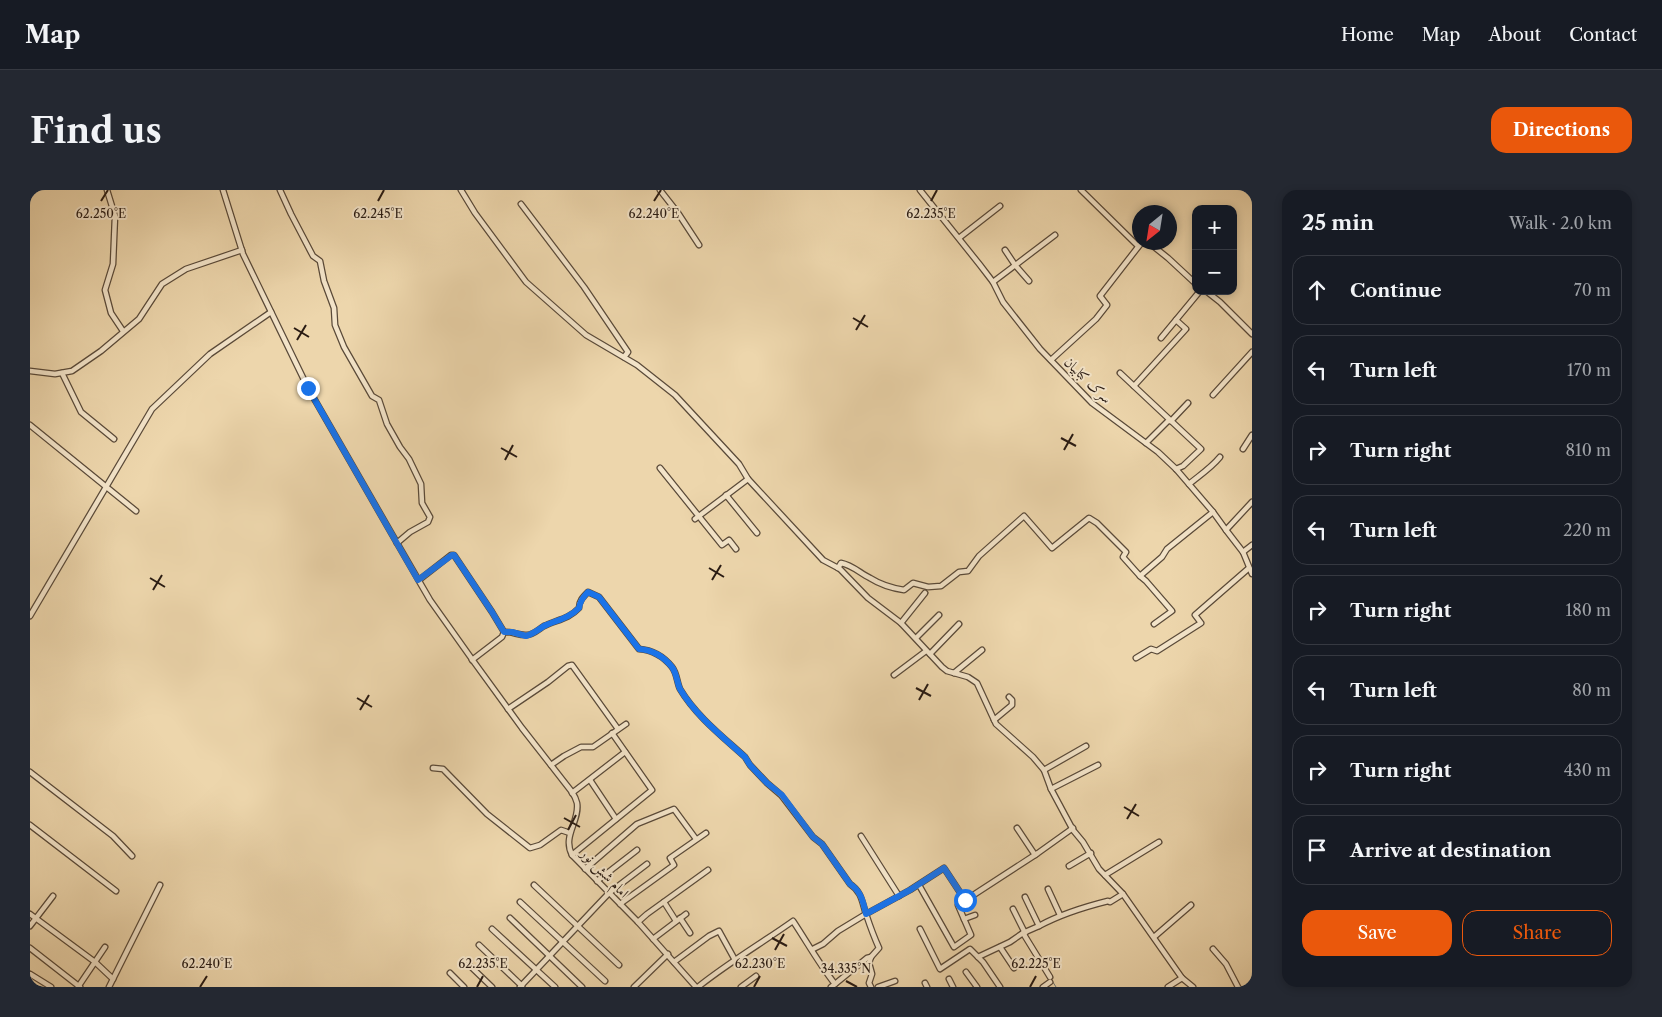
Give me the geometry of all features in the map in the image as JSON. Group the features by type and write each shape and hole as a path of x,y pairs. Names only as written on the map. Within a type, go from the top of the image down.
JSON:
{"street":[{"path":"107,190 115,216 113,264 105,290 111,314 123,330"},
{"path":"223,190 242,250 308,388 430,600 473,661 572,792 625,752"},
{"path":"280,190 313,256 320,261 324,281 334,308 334,325 344,347 372,396 379,400 387,424 409,459 421,484 422,503 430,517 428,522 410,532 397,543"},
{"path":"461,190 475,213 526,282 586,336 638,365 675,395 739,464 748,479 823,560 838,568 868,598 901,623 942,667 968,677 977,683 996,724 1033,757 1044,770 1051,789 1073,828 1100,869 1123,894 1182,978 1193,987"},
{"path":"660,190 678,213 699,246"},
{"name":"سرک کبابیان","path":"920,190 992,282 1003,302 1051,360 1092,403 1146,443 1176,470 1214,512 1243,552 1252,574"},
{"path":"1082,190 1132,237"},
{"path":"521,204 584,287 628,352 624,357"},
{"path":"959,238 1000,206"},
{"path":"992,282 1055,235"},
{"path":"30,371 55,374 72,372 101,351 123,330 139,319 162,284 186,270 242,250"},
{"path":"1005,250 1029,281"},
{"path":"1051,360 1096,319 1107,305 1100,296 1135,250"},
{"path":"1158,250 1192,280"},
{"path":"1162,338 1197,295"},
{"path":"1212,296 1252,334"},
{"path":"30,616 152,409 210,354 271,312"},
{"path":"1134,386 1186,329 1176,320"},
{"path":"1214,395 1252,352"},
{"path":"1120,372 1201,449 1176,470"},
{"path":"62,373 81,412 114,439"},
{"path":"1146,443 1188,403"},
{"path":"30,425 136,511"},
{"path":"1243,449 1252,435"},
{"path":"1189,484 1206,470 1210,469 1220,457"},
{"path":"660,468 697,517 722,545 728,540 736,549"},
{"path":"697,517 748,479"},
{"path":"726,495 757,533"},
{"path":"1226,530 1252,502"},
{"path":"1140,576 1162,557 1166,549 1214,512"},
{"path":"838,568 841,563 848,564 889,588 904,590 913,583 928,588 941,586 959,572 968,571 979,556 1024,516 1052,548 1089,518 1097,523 1126,552 1123,556 1172,611 1154,624"},
{"path":"1243,552 1252,545"},
{"path":"418,580 454,555 504,632"},
{"path":"1136,658 1151,649 1157,651 1201,624 1195,615 1249,568"},
{"path":"504,632 526,636 533,634 546,625 575,613 579,608 579,602 588,592 599,597 639,649 651,651 662,657 673,668 680,689 694,708 745,757 767,783 782,795 813,837 822,844 850,884 856,888 862,897 866,914 879,948 871,957 869,963 872,974 869,983 870,987"},
{"path":"901,623 925,593"},
{"path":"916,638 939,614"},
{"path":"894,675 928,653 959,624"},
{"path":"473,661 502,637 504,632"},
{"path":"954,673 982,650"},
{"path":"508,709 572,665 618,729"},
{"path":"994,720 1012,704 1012,700 1009,697"},
{"path":"551,765 581,747 593,747 626,724"},
{"path":"572,855 652,790 612,733"},
{"path":"1044,770 1086,746"},
{"path":"1051,789 1098,765"},
{"path":"433,768 442,769 488,814 530,848 540,845 561,830 570,832"},
{"path":"30,772 113,836 132,856"},
{"path":"590,780 616,819"},
{"name":"امام شش نور","path":"572,792 577,801 577,809 568,843 572,855 638,922 697,987"},
{"path":"584,868 637,824 674,809 696,840"},
{"path":"30,825 116,891"},
{"path":"1017,828 1035,855"},
{"path":"919,885 954,947 971,935 958,906 1073,828"},
{"path":"620,904 674,865 670,858 706,833"},
{"path":"861,836 899,896"},
{"path":"1106,875 1159,842"},
{"path":"597,881 637,850"},
{"path":"1069,866 1091,854"},
{"path":"479,945 522,986 562,941 610,893 647,864"},
{"path":"813,949 823,944 838,931 919,885 944,868 965,900"},
{"path":"638,922 708,870"},
{"path":"534,885 619,965"},
{"path":"109,987 160,886"},
{"path":"1048,889 1060,915"},
{"path":"978,957 1060,915 1081,907 1110,902 1123,894"},
{"path":"30,926 53,896"},
{"path":"1025,898 1039,926"},
{"path":"520,902 605,981"},
{"path":"664,902 676,921"},
{"path":"1154,937 1191,905"},
{"path":"1013,909 1050,980 1042,987"},
{"path":"30,914 94,962 113,979"},
{"path":"653,938 686,914"},
{"path":"964,919 975,916"},
{"path":"510,918 582,987"},
{"path":"680,918 690,933"},
{"path":"697,987 719,970 793,921 813,949 819,964 833,986 867,958 871,957"},
{"path":"492,929 554,987"},
{"path":"920,929 940,968 970,948 1000,987"},
{"path":"674,962 718,931 735,960"},
{"path":"30,948 79,987 105,947"},
{"path":"1000,947 1014,968"},
{"path":"1213,949 1226,964 1238,987"},
{"path":"634,987 668,954"},
{"path":"468,964 492,987"},
{"path":"966,972 977,987"},
{"path":"450,974 464,987"},
{"path":"30,983 32,976 51,987"},
{"path":"742,987 756,976"},
{"path":"1168,987 1182,978"},
{"path":"949,979 953,987"},
{"path":"878,987 895,981"}],"waterway":[{"path":"1051,979 1056,987"}],"route":[{"path":"308,388 418,580 454,555 504,632 526,636 575,613 579,608 579,602 588,592 599,597 639,649 651,651 662,657 673,668 680,689 694,708 745,757 767,783 782,795 813,837 822,844 850,884 856,888 862,897 866,914 910,890 944,868 965,900"}]}
